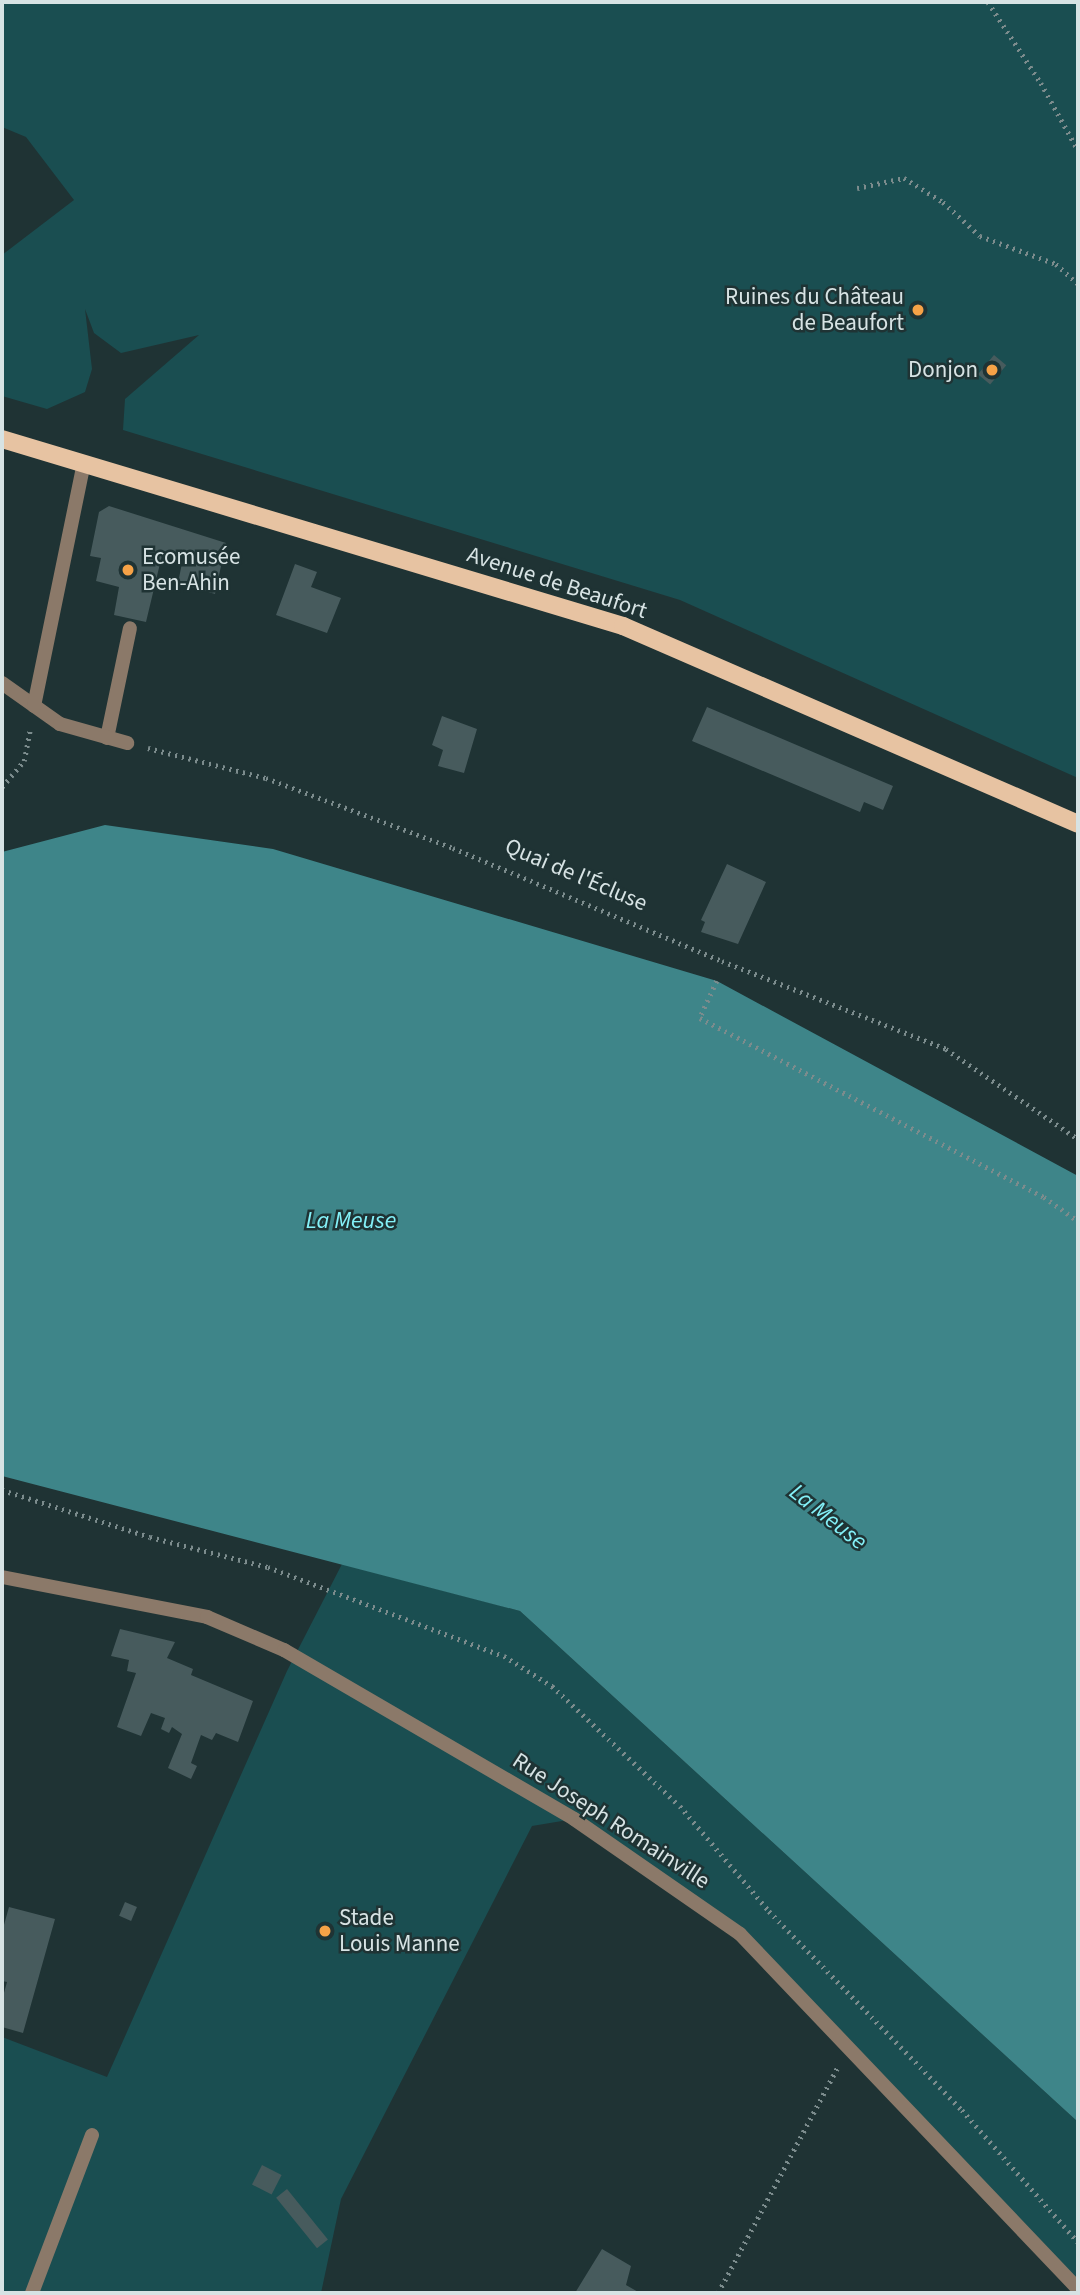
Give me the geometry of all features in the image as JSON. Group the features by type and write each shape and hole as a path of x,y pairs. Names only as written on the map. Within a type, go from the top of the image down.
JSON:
{"main road":[{"name":"Avenue de Beaufort","path":"2,439 623,626 1078,824"}],"street":[{"path":"34,706 84,463"},
{"path":"107,738 130,628"},
{"path":"2,683 60,724 127,743"},
{"name":"Rue Joseph Romainville","path":"2,1577 207,1617 284,1650 574,1819 740,1934 849,2045 1078,2289"},
{"path":"32,2293 92,2135"}],"path":[{"path":"988,2 1041,83 1078,150"},
{"path":"858,188 904,178 943,202 979,236 1056,264 1078,284"},
{"path":"2,787 24,761 34,706"},
{"name":"Quai de l'Écluse","path":"127,743 291,787 453,848 722,961 946,1049 1078,1139"},
{"path":"717,981 700,1018 1044,1197 1078,1221"},
{"path":"718,2293 849,2045"}],"shaded area":[{"path":"2,2 1078,2 1078,778 680,600 123,430 125,399 199,335 121,353 94,333 85,309 92,369 85,392 47,409 2,396 2,255 74,200 26,137 2,127"},
{"name":"Stade Louis Manne","path":"342,1564 520,1611 1078,2122 1078,2289 740,1934 574,1819 532,1826 341,2199 321,2293 2,2293 2,2037 107,2077 287,1671"}],"water":[{"name":"La Meuse","path":"105,825 273,849 717,981 1078,1176 1078,2122 520,1611 2,1476 2,852"}],"building":[{"name":"Donjon","path":"994,355 1006,365 990,384 978,374"},
{"name":"Ecomusée Ben-Ahin","path":"109,506 226,543 215,594 178,583 183,558 163,551 146,622 114,615 119,587 96,581 101,558 90,556 99,512"},
{"path":"295,564 317,572 311,587 341,598 327,633 276,615"},
{"path":"707,707 893,786 883,810 864,802 860,812 692,741"},
{"path":"442,716 477,729 464,773 438,766 443,750 432,745"},
{"path":"727,864 766,882 738,944 701,932 705,922 701,920"},
{"path":"120,1629 175,1642 167,1658 193,1669 191,1675 253,1701 238,1742 216,1733 212,1740 201,1735 191,1763 197,1766 191,1779 168,1768 182,1734 172,1727 169,1733 161,1729 165,1718 151,1713 141,1736 117,1727 136,1673 127,1671 129,1660 111,1656"},
{"path":"125,1902 137,1907 131,1921 119,1916"},
{"path":"9,1907 55,1919 23,2033 2,2027 2,2000 7,1982 2,1981 2,1932"},
{"path":"262,2165 282,2175 272,2195 252,2185"},
{"path":"287,2189 328,2240 317,2248 276,2198"},
{"path":"602,2249 631,2266 626,2285 640,2293 575,2293"}],"place":[{"name":"Ruines du Château de Beaufort","path":"918,310"},
{"name":"Donjon","path":"992,370"},
{"name":"Ecomusée Ben-Ahin","path":"128,570"},
{"name":"Stade Louis Manne","path":"325,1931"}]}
